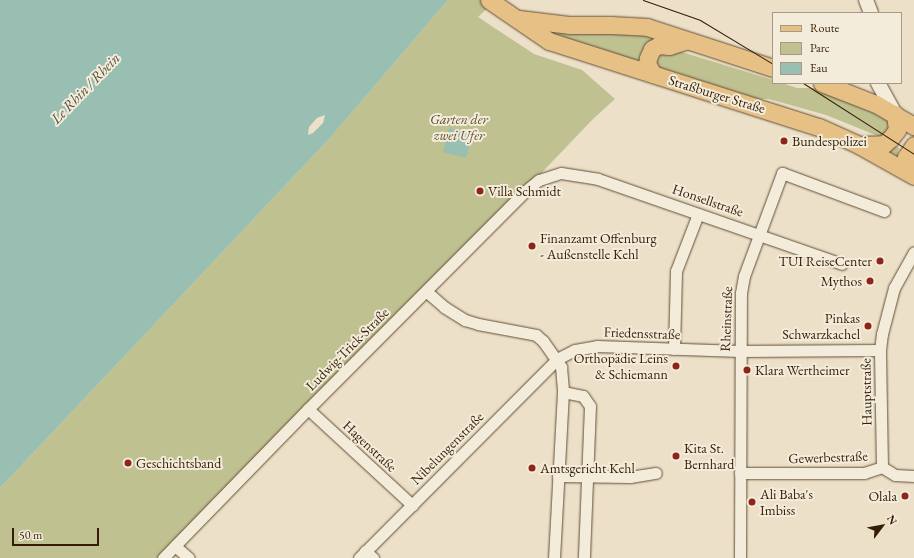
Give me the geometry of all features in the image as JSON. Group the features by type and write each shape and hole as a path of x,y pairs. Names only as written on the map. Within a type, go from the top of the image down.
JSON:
{"main road":[{"name":"Straßburger Straße","path":"489,0 549,41 819,127 859,145 910,174"},
{"name":"Straßburger Straße","path":"517,19 569,26 610,25 647,27 772,68"},
{"path":"653,74 647,64 652,49 659,45 670,46 687,40"},
{"path":"832,84 895,114 914,126"},
{"path":"859,145 884,144 897,130 895,114"},
{"path":"910,174 906,157 914,145"}],"street":[{"path":"866,0 871,12"},
{"path":"879,84 895,114"},
{"name":"Honsellstraße","path":"561,173 598,179 760,234 842,264"},
{"name":"Ludwig-Trick-Straße","path":"162,558 308,409 427,292 524,192 539,180 561,173"},
{"name":"Rheinstraße","path":"740,558 741,293 744,276 782,173 884,211"},
{"path":"674,349 676,271 698,214"},
{"name":"Hauptstraße","path":"882,467 880,350 882,334 889,301 894,288 914,252"},
{"path":"427,292 449,310 465,320 478,324 536,335 543,341 557,359 561,367 563,392 554,558"},
{"name":"Friedensstraße","path":"557,359 575,350 597,346 740,351 880,350"},
{"name":"Nibelungenstraße","path":"366,556 412,505 557,359"},
{"path":"563,392 583,396 590,406 584,558"},
{"name":"Hagenstraße","path":"308,409 412,505"},
{"name":"Gewerbestraße","path":"740,473 864,473 882,467 896,476 914,476"},
{"path":"558,476 630,477 656,473"},
{"path":"175,546 189,558"}],"green space":[{"name":"Garten der zwei Ufer","path":"448,0 496,0 478,17 534,54 582,70 615,99 592,120 383,339 162,558 0,558 0,488 330,138"},
{"path":"559,32 617,32 654,37 640,63 557,35"},
{"path":"672,49 772,80 772,84 785,84 797,88 816,88 888,117 891,124 883,136 878,136 826,115 769,99 753,99 660,70 654,57 659,51"},
{"path":"894,145 899,148 897,157 884,148"}],"water":[{"name":"Le Rhin / Rhein","path":"0,0 448,0 330,138 0,488"},
{"path":"449,128 472,135 466,158 443,152"}],"pier":[{"path":"325,115 323,123 313,133 308,135 309,127 317,118"}],"tram line":[{"path":"643,0 700,20 772,63"},
{"path":"805,84 914,154"}],"place":[{"name":"Bundespolizei","path":"784,141"},
{"name":"Villa Schmidt","path":"480,191"},
{"name":"Finanzamt Offenburg - Außenstelle Kehl","path":"532,246"},
{"name":"TUI ReiseCenter","path":"880,261"},
{"name":"Mythos","path":"870,281"},
{"name":"Pinkas Schwarzkachel","path":"868,326"},
{"name":"Orthopädie Leins & Schiemann","path":"676,366"},
{"name":"Klara Wertheimer","path":"747,370"},
{"name":"Kita St. Bernhard","path":"676,456"},
{"name":"Geschichtsband","path":"128,463"},
{"name":"Amtsgericht Kehl","path":"532,468"},
{"name":"Olala","path":"905,496"},
{"name":"Ali Baba's Imbiss","path":"752,502"}]}
